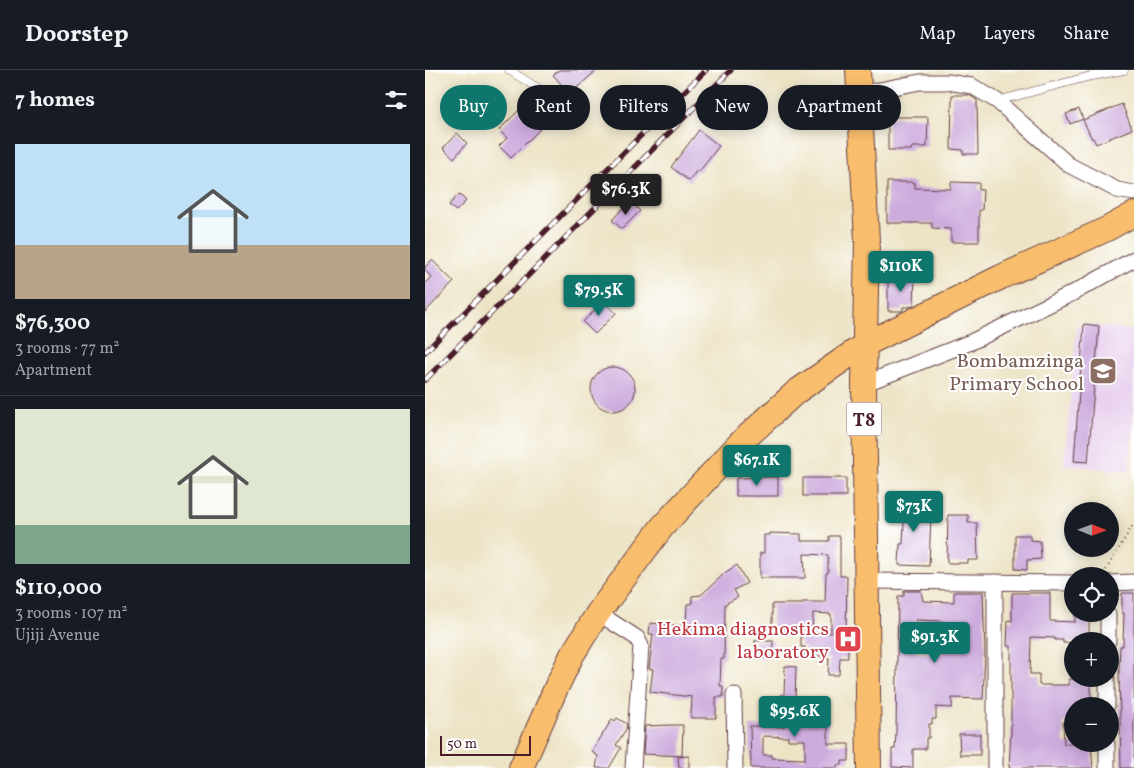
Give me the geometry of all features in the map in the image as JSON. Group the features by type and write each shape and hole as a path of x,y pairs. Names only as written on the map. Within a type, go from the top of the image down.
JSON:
{"highway":[{"name":"T8","path":"858,70 859,85"},
{"name":"T8","path":"861,130 867,241 864,384 869,768"},
{"path":"521,768 560,680 599,613 662,527 740,443 796,392 864,345 1001,277 1107,229 1134,214"}],"street":[{"path":"901,86 920,82 948,82 972,86 997,101 1069,166 1117,190 1134,194"},
{"path":"864,384 971,342 1073,294 1134,259"},
{"path":"867,581 1064,583"},
{"path":"995,582 995,768"},
{"path":"1119,583 1134,582"},
{"path":"599,613 637,638 641,646 633,768"},
{"path":"735,694 735,768"},
{"path":"1107,752 1107,768"}],"lane":[{"path":"509,70 533,85"},
{"path":"997,101 1124,70"}],"path":[{"path":"1107,567 1134,522"}],"shaded area":[{"name":"Bombamzinga Primary School","path":"1077,325 1134,330 1134,412 1129,471 1064,465"}],"building":[{"path":"559,70 597,70 580,85 562,85 553,75"},
{"path":"952,95 969,95 977,100 978,154 963,154 963,150 951,149"},
{"path":"1122,104 1132,129 1096,144 1083,120"},
{"path":"1079,109 1083,119 1070,124 1066,114"},
{"path":"517,112 517,130 539,130 511,158 499,146 507,138 499,130 507,130 507,122"},
{"path":"901,117 928,117 927,147 912,147 911,150 888,150 888,130 901,130"},
{"path":"699,130 719,146 699,172 697,170 689,181 671,167"},
{"path":"457,133 467,143 454,158 443,148"},
{"path":"887,182 911,182 915,183 915,188 951,189 951,182 979,183 979,190 983,190 982,210 979,210 979,242 951,242 951,229 932,228 932,223 887,223"},
{"path":"459,194 466,201 456,211 449,205"},
{"path":"627,204 634,205 640,211 622,229 612,220"},
{"path":"432,260 454,282 425,312 425,283 431,277 425,270 425,267"},
{"path":"888,277 915,277 914,305 903,307 901,311 888,311"},
{"path":"603,301 616,313 595,334 583,322"},
{"path":"1084,324 1099,326 1088,462 1074,461"},
{"path":"617,367 629,373 634,380 634,398 629,405 622,410 609,411 601,408 594,401 591,385 594,377 601,370"},
{"path":"778,477 778,496 736,496 736,478"},
{"path":"803,478 846,478 846,496 803,496"},
{"path":"897,493 918,493 917,515 931,515 929,566 899,565 900,544 903,544 905,504 897,504"},
{"path":"948,515 968,515 968,523 977,523 978,560 968,560 968,563 947,563"},
{"path":"770,533 801,534 801,541 829,541 829,536 840,536 840,576 847,576 846,633 848,633 848,658 840,658 839,675 828,675 829,658 824,658 824,656 805,656 805,647 801,647 801,632 772,632 772,604 825,602 828,555 804,554 805,578 760,578 760,553 764,553 764,535 770,535","holes":["813,613 831,614 831,633 812,633"]},
{"path":"1015,535 1030,535 1030,540 1040,541 1041,559 1027,560 1027,570 1015,569"},
{"path":"737,565 747,583 734,590 738,597 725,604 724,659 721,659 720,686 723,686 723,697 716,697 716,718 691,718 692,697 650,692 653,669 649,669 653,634 649,634 650,623 686,626 687,604 692,604 692,596 701,595 726,572"},
{"path":"904,591 921,591 923,601 954,602 954,592 983,592 985,653 983,699 952,698 952,708 936,707 936,719 932,719 932,724 929,724 929,738 926,738 926,749 913,749 913,768 892,767 892,749 895,749 896,732 898,596 904,596","holes":["916,620 942,621 943,654 916,653"]},
{"path":"1012,593 1050,593 1050,621 1089,622 1089,632 1064,632 1064,643 1063,640 1055,640 1055,638 1031,637 1030,674 1039,674 1039,685 1091,687 1091,697 1064,697 1063,722 1064,752 1092,752 1093,768 1009,768 1011,646 1007,646 1008,620 1012,621"},
{"path":"1122,593 1134,593 1134,768 1121,768 1119,669 1120,646 1123,646 1124,613 1122,613"},
{"path":"755,641 773,641 773,658 755,658"},
{"path":"785,666 796,667 795,701 800,701 800,718 828,717 828,744 849,744 849,761 842,761 842,765 837,765 837,768 751,768 750,726 784,727 784,705 780,705 780,695 784,695","holes":["763,736 788,737 788,740 805,740 805,759 772,758 772,755 763,755"]},
{"path":"617,718 627,724 616,745 621,748 609,768 596,768 598,756 592,752 612,719 615,721"},
{"path":"683,725 682,756 643,754 645,726"},
{"path":"959,734 980,734 980,755 960,755"},
{"path":"689,756 689,768 679,768 678,757"}],"railway":[{"path":"425,352 706,70"},
{"path":"425,380 731,70"}],"place":[{"name":"Bombamzinga Primary School","path":"1103,371"},
{"name":"Hekima diagnostics laboratory","path":"848,639"}]}
